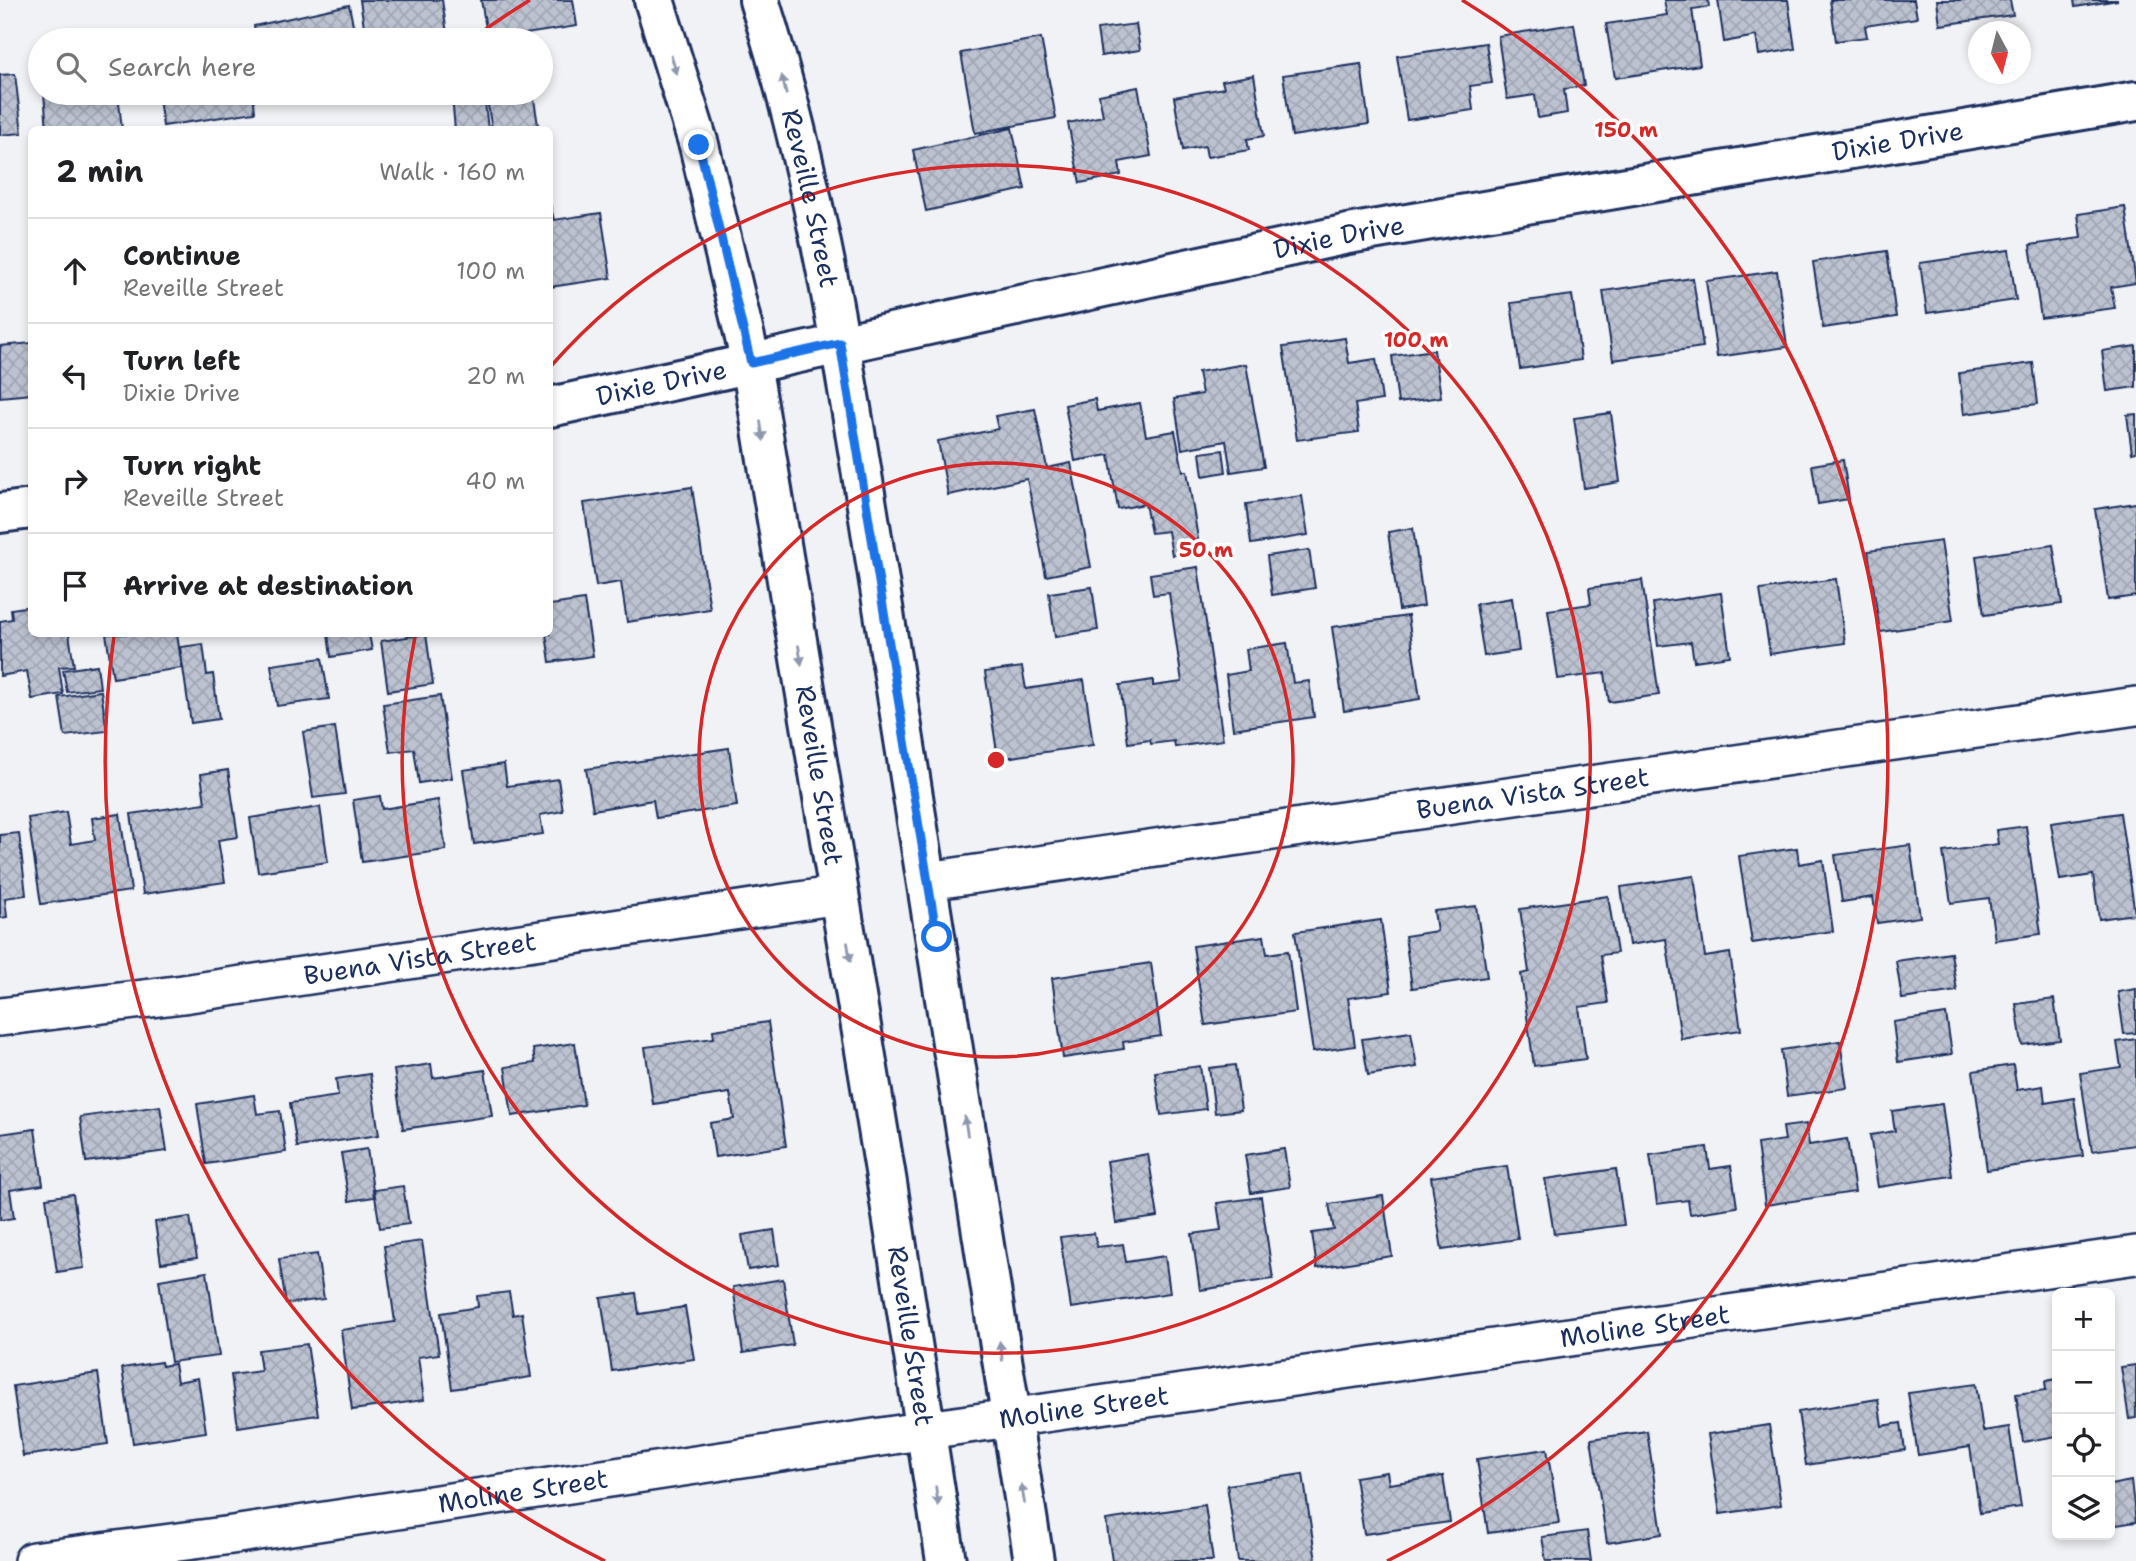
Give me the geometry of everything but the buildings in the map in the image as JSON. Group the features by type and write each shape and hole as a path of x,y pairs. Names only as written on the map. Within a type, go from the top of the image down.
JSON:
{"main road":[{"name":"Reveille Street","path":"654,0 699,145 751,363 927,1430 946,1561"},
{"name":"Reveille Street","path":"759,0 785,90 840,343 928,881 1034,1561"},
{"name":"Dixie Drive","path":"553,406 1348,234 2136,101"},
{"path":"0,513 28,510"}],"street":[{"name":"Buena Vista Street","path":"928,881 2136,706"},
{"name":"Buena Vista Street","path":"0,1017 183,994 839,895"},
{"name":"Moline Street","path":"33,1561 246,1533 927,1430 2136,1255"}],"route":[{"path":"699,145 751,363 840,343 937,937"}]}
